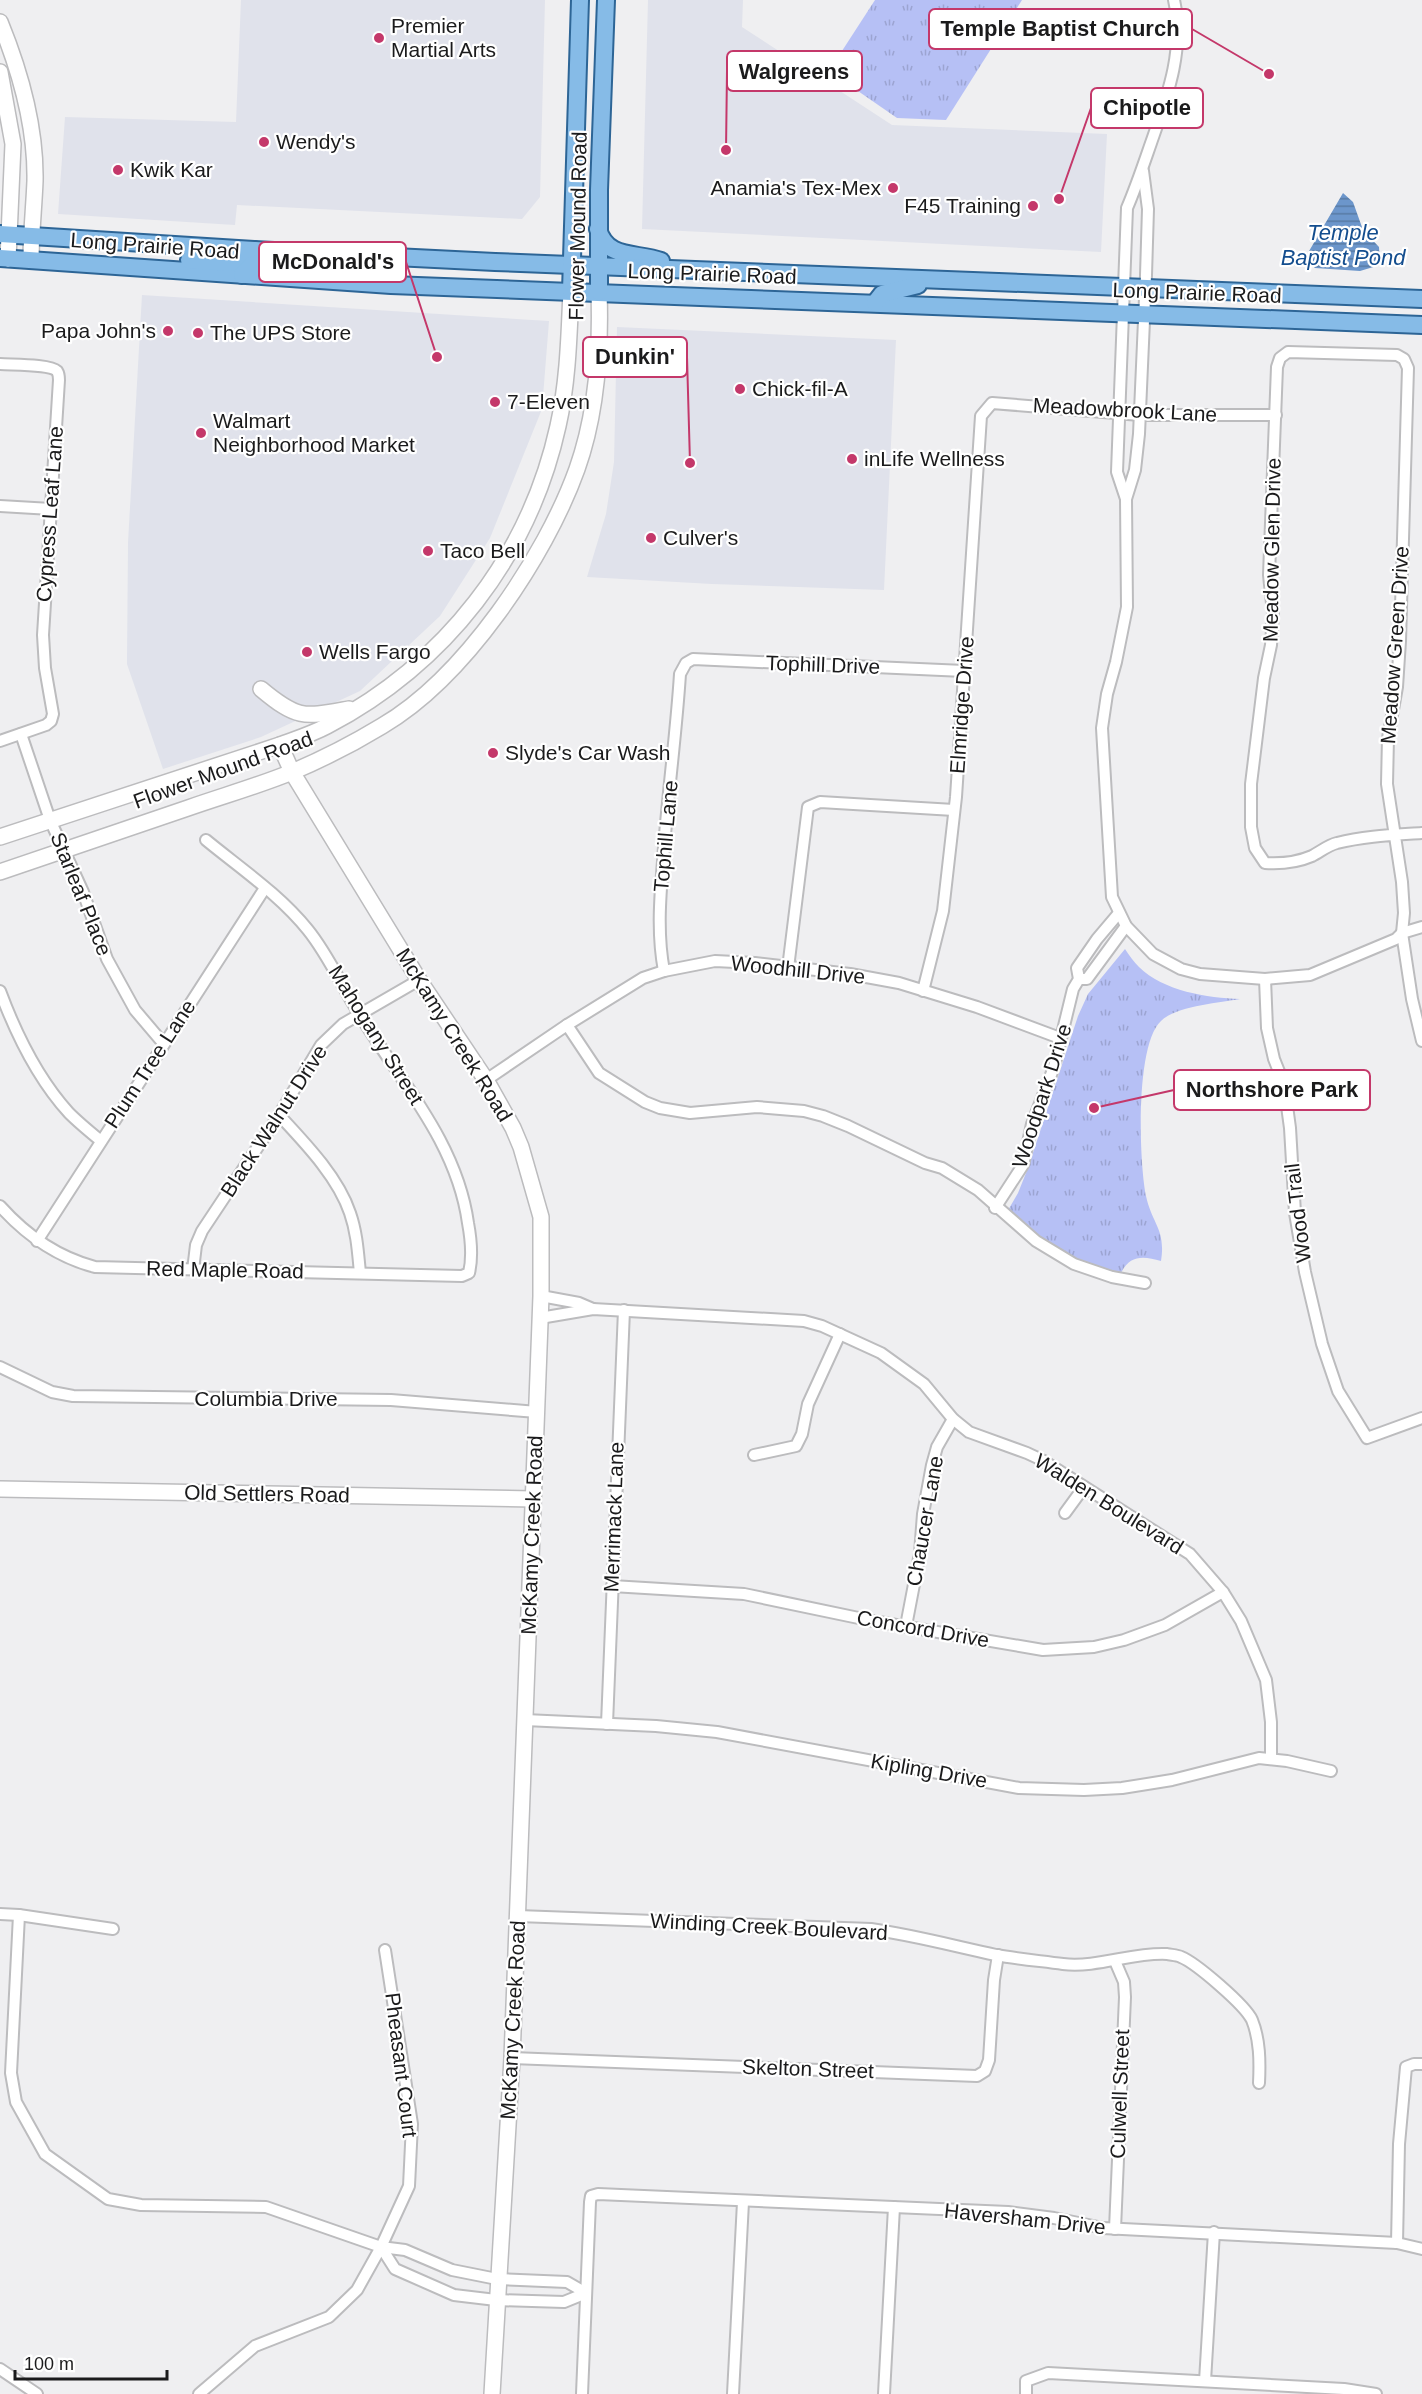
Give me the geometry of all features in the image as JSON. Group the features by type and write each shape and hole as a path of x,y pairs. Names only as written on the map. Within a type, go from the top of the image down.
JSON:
{"main road":[{"name":"Flower Mound Road","path":"0,837 280,745 324,727 360,706 423,659 460,622 503,564 524,529 538,497 549,462 565,392 572,291 580,0"},
{"name":"Flower Mound Road","path":"0,872 292,772 343,748 385,724 437,684 480,637 525,575 552,525 577,469 593,407 597,374 598,227 606,0"},
{"path":"0,22 18,69 31,140 35,180 31,260"},
{"path":"0,72 13,144 4,258"},
{"path":"598,227 606,245 613,251 622,255 651,257 687,270"},
{"name":"Long Prairie Road","path":"5,234 369,256 1422,299"},
{"path":"158,269 171,260 239,261 254,250"},
{"path":"242,275 252,265 259,263 341,265 369,256"},
{"name":"Long Prairie Road","path":"4,258 391,285 1422,325"},
{"path":"820,301 834,294 857,291 876,277"},
{"path":"875,303 882,294 939,280"},
{"path":"460,622 480,637"},
{"path":"261,689 281,706 308,716 360,706"},
{"name":"McKamy Creek Road","path":"280,745 292,772 419,980 486,1080 521,1147 539,1208 542,1242 541,1296 518,1916 492,2394"},
{"name":"Old Settlers Road","path":"0,1489 533,1500"}],"street":[{"path":"1126,499 1117,472 1127,208 1143,171 1164,110 1176,57 1178,19 1174,0"},
{"path":"1143,171 1148,209 1140,415 1135,470 1126,499 1127,608 1119,653 1107,694 1102,728 1112,897 1126,926 1153,954 1181,969 1200,974 1265,979 1310,975 1396,939 1402,933 1422,927"},
{"name":"Meadow Glen Drive","path":"1395,835 1367,837 1334,844 1309,857 1277,864 1265,863 1256,848 1251,827 1251,783 1264,678 1271,645 1273,613 1269,575 1277,367 1280,358 1288,352 1397,355 1403,358"},
{"name":"Meadow Green Drive","path":"1403,358 1408,368 1400,641 1397,687 1388,738 1387,784 1402,882 1404,913 1402,933 1412,999 1422,1041"},
{"name":"Cypress Leaf Lane","path":"0,364 42,366 55,370 59,380 43,635 44,659 53,714 51,721 21,734"},
{"name":"Meadowbrook Lane","path":"981,416 992,403 1140,415 1276,415"},
{"name":"Elmridge Drive","path":"923,991 943,911 954,810 981,416"},
{"path":"0,506 51,509"},
{"name":"Tophill Drive","path":"684,666 693,659 964,671"},
{"name":"Tophill Lane","path":"664,971 660,948 660,902 680,674 684,666"},
{"path":"0,741 21,734"},
{"name":"Starleaf Place","path":"21,734 50,820 83,892 107,959 135,1010 163,1043"},
{"path":"788,968 808,807 820,802 954,810"},
{"path":"1395,835 1422,832"},
{"name":"Mahogany Street","path":"206,840 265,888 308,929 328,958 360,1015 441,1140 465,1198 471,1240 469,1273"},
{"name":"Plum Tree Lane","path":"37,1241 265,888"},
{"name":"Woodpark Drive","path":"995,1208 1023,1165 1032,1124 1054,1067 1073,989 1079,980 1077,968 1119,913"},
{"name":"Woodpark Drive","path":"1079,980 1087,979 1126,926"},
{"name":"Woodhill Drive","path":"486,1080 567,1025 643,978 664,971 715,961 755,963 850,974 899,983 977,1007 1060,1038"},
{"name":"Wood Trail","path":"1265,979 1267,1028 1274,1059 1284,1084 1290,1128 1295,1213 1305,1272 1322,1344 1338,1391 1367,1438 1422,1418"},
{"name":"Black Walnut Drive","path":"193,1270 196,1245 202,1231 279,1115 321,1045 343,1024 419,980"},
{"path":"0,991 17,1032 49,1087 70,1113 100,1141"},
{"path":"567,1025 599,1073 645,1102 660,1108 690,1113 757,1107 804,1111 848,1125 925,1163 942,1168 978,1190 995,1208 1036,1241 1074,1264 1112,1277 1145,1283"},
{"path":"279,1115 320,1160 350,1211 357,1235 360,1273"},
{"name":"Red Maple Road","path":"0,1206 37,1241 65,1257 94,1267 462,1276 469,1273"},
{"name":"Walden Boulevard","path":"541,1296 579,1303 593,1309"},
{"name":"Walden Boulevard","path":"540,1318 593,1309 804,1321 840,1334 881,1353 924,1384 953,1419 969,1432 982,1439 1042,1460 1190,1554 1223,1592 1241,1621 1266,1680 1271,1722 1271,1758"},
{"name":"Merrimack Lane","path":"607,1724 624,1310"},
{"path":"754,1455 796,1446 802,1434 808,1404 840,1334"},
{"name":"Columbia Drive","path":"0,1367 52,1392 73,1396 391,1400 537,1412"},
{"name":"Chaucer Lane","path":"906,1626 920,1553 923,1514 932,1465 938,1447 953,1419"},
{"path":"1065,1513 1084,1487"},
{"name":"Concord Drive","path":"612,1586 744,1594 1043,1650 1094,1647 1165,1625 1223,1592"},
{"name":"Kipling Drive","path":"525,1720 656,1726 717,1732 1019,1788 1084,1790 1122,1788 1172,1780 1259,1758 1271,1758 1331,1771"},
{"path":"0,1914 113,1929"},
{"path":"20,1915 11,2073 16,2102 45,2154 108,2199 141,2205 266,2207 381,2247 405,2250 452,2270 497,2279 567,2282 586,2293"},
{"name":"Winding Creek Boulevard","path":"518,1916 871,1929 998,1955 1067,1965 1115,1961 1142,1955 1169,1954 1181,1957 1223,1989 1250,2017 1256,2031 1260,2057 1259,2083"},
{"name":"Pheasant Court","path":"200,2394 255,2346 329,2317 357,2290 381,2247 409,2186 412,2124 385,1950"},
{"name":"Skelton Street","path":"512,2058 977,2076 985,2071 988,2060 998,1955"},
{"name":"Culwell Street","path":"1114,2229 1125,1997 1124,1983 1115,1961"},
{"path":"1396,2243 1406,2067 1422,2064"},
{"name":"Haversham Drive","path":"586,2293 591,2196 598,2194 1008,2212 1114,2229 1214,2232 1396,2243 1422,2249"},
{"path":"733,2394 743,2202"},
{"path":"884,2394 894,2207"},
{"path":"1205,2381 1214,2232"},
{"path":"381,2247 395,2269 454,2295 496,2300 564,2302 586,2293"},
{"path":"582,2394 586,2293"},
{"path":"0,2369 37,2394"},
{"path":"1026,2394 1026,2381 1048,2373 1205,2381 1376,2394"}],"shaded area":[{"path":"241,0 545,0 540,197 522,219 237,205 235,225 58,214 65,117 236,122"},
{"path":"648,0 743,0 742,27 892,125 1107,134 1101,252 642,229"},
{"path":"142,295 549,321 542,409 490,538 440,616 360,691 261,737 163,769 127,664 128,543"},
{"path":"617,327 896,340 884,590 587,577 606,514 614,462"}],"green space":[{"path":"875,0 1022,0 946,120 897,118 829,71"},
{"path":"1125,949 1139,967 1160,982 1200,995 1240,999 1177,1012 1161,1021 1153,1034 1143,1078 1141,1132 1146,1196 1162,1241 1161,1261 1138,1258 1129,1263 1121,1273 1070,1258 1040,1240 1007,1212 1028,1168 1078,1016 1088,994"}],"water":[{"name":"Temple Baptist Pond","path":"1343,193 1353,202 1363,230 1379,247 1380,265 1360,271 1315,268 1305,258"}],"place":[{"name":"Premier Martial Arts","path":"379,38"},
{"name":"Temple Baptist Church","path":"1269,74"},
{"name":"Wendy's","path":"264,142"},
{"name":"Walgreens","path":"726,150"},
{"name":"Kwik Kar","path":"118,170"},
{"name":"Anamia's Tex-Mex","path":"893,188"},
{"name":"Chipotle","path":"1059,199"},
{"name":"F45 Training","path":"1033,206"},
{"name":"Papa John's","path":"168,331"},
{"name":"The UPS Store","path":"198,333"},
{"name":"McDonald's","path":"437,357"},
{"name":"Chick-fil-A","path":"740,389"},
{"name":"7-Eleven","path":"495,402"},
{"name":"Walmart Neighborhood Market","path":"201,433"},
{"name":"inLife Wellness","path":"852,459"},
{"name":"Dunkin'","path":"690,463"},
{"name":"Culver's","path":"651,538"},
{"name":"Taco Bell","path":"428,551"},
{"name":"Wells Fargo","path":"307,652"},
{"name":"Slyde's Car Wash","path":"493,753"},
{"name":"Northshore Park","path":"1094,1108"}]}
